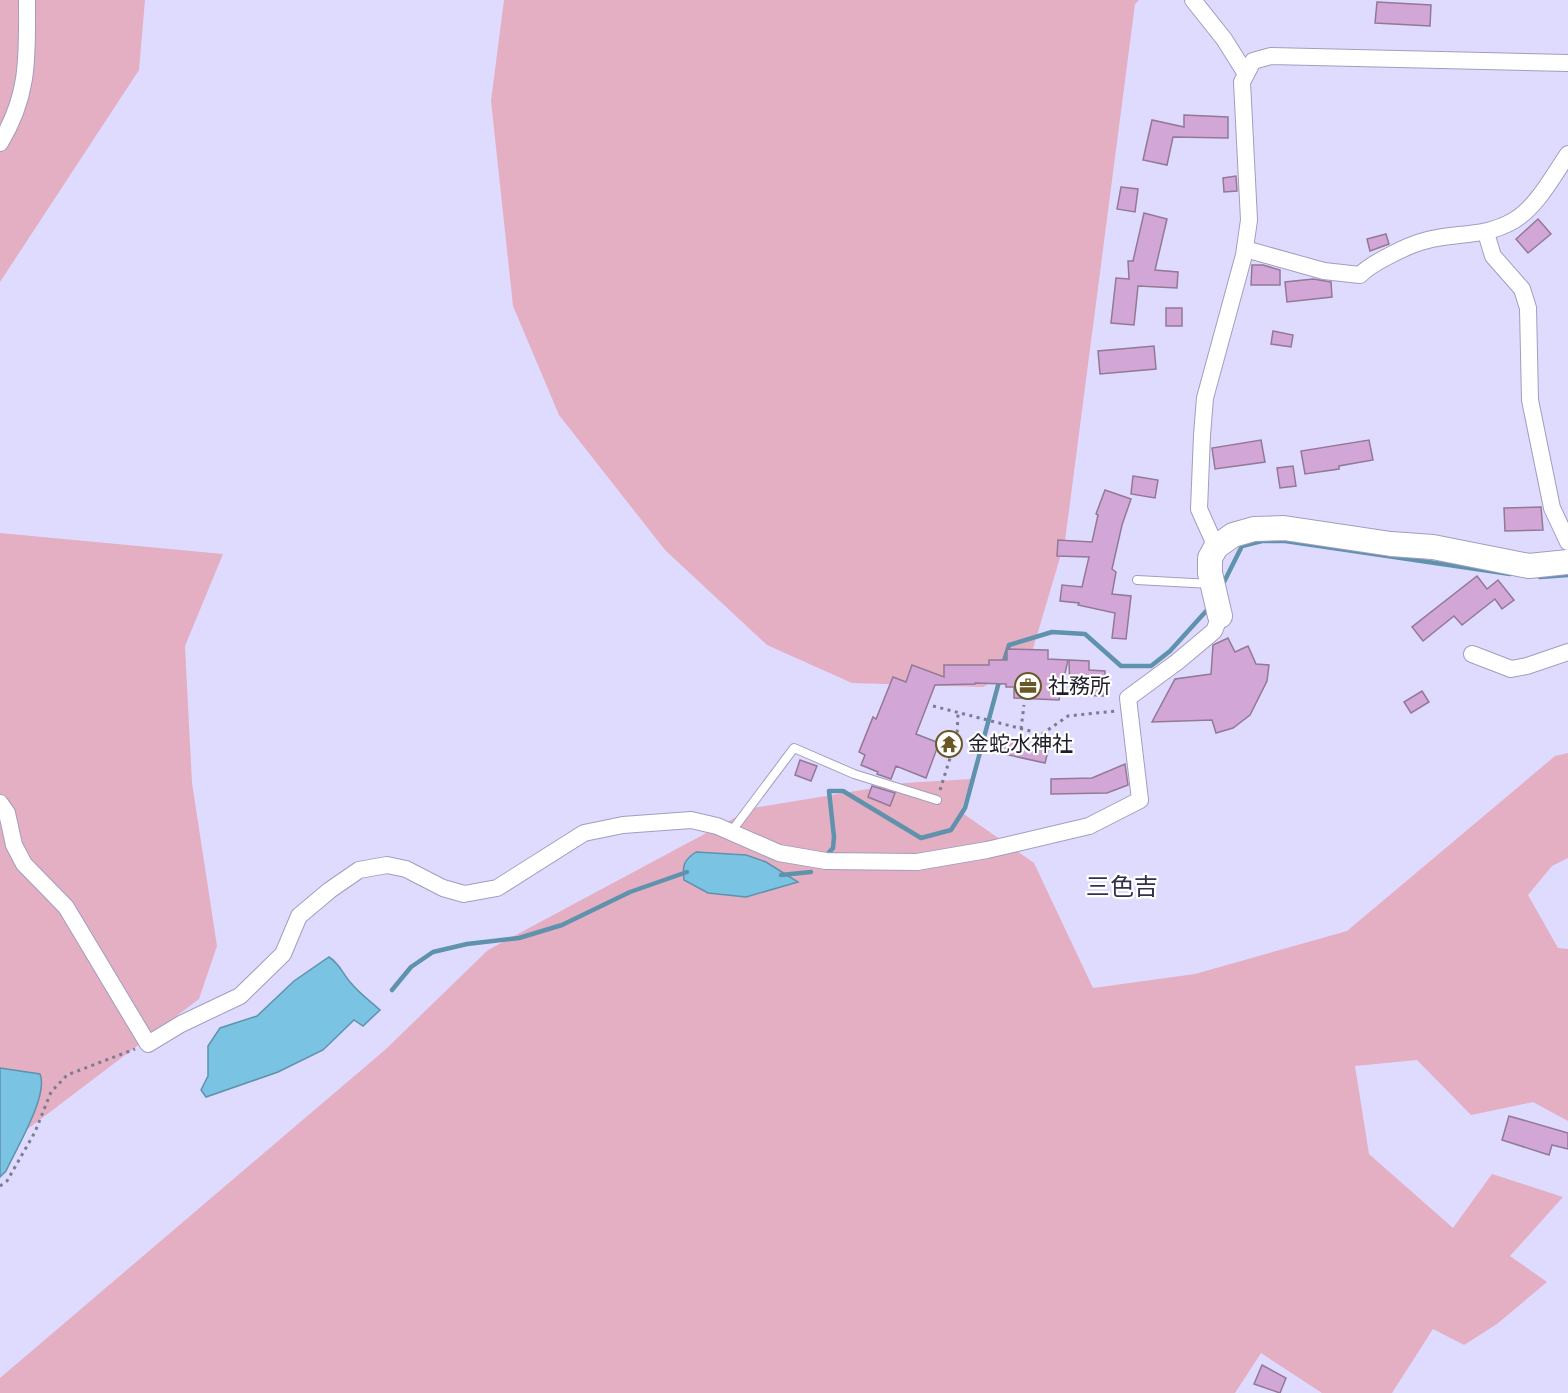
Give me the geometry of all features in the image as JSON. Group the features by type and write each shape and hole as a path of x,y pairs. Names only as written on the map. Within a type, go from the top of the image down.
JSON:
{"street":[{"path":"0,143 13,122 23,92 27,60 27,0"},
{"path":"1193,0 1224,39 1246,74"},
{"path":"1215,547 1199,509 1202,435 1205,398 1245,249 1249,220 1242,82 1253,61 1271,56 1568,63"},
{"path":"1245,249 1324,271 1359,275 1367,267 1423,241 1486,233 1515,220 1536,200 1568,154"},
{"path":"1486,233 1493,256 1522,289 1528,308 1530,400 1552,508 1568,542"},
{"path":"0,803 7,813 14,844 24,864 66,907 148,1044 181,1024 240,996 283,954 299,916 359,870 387,865 406,869 443,888 464,894 497,888 584,833 623,825 692,820 717,826 779,853 825,861 917,862 987,850 1089,826 1140,800 1128,698 1214,631 1220,616 1210,558 1215,547 1233,535 1254,529 1284,528 1391,544 1432,547 1529,566 1568,562"},
{"path":"1472,654 1511,669 1568,652"}],"lane":[{"path":"1137,580 1213,584"},
{"path":"731,832 794,748 854,774 937,800"}],"path":[{"path":"1021,729 1024,705"},
{"path":"933,706 1042,734 1068,716 1129,710"},
{"path":"937,800 957,736 958,714"},
{"path":"0,1186 7,1181 35,1132 51,1092 67,1075 148,1044"}],"shaded area":[{"path":"0,0 145,0 139,70 0,282"},
{"path":"504,0 1139,0 1135,4 1065,541 1029,662 983,687 852,683 767,645 665,550 559,415 513,306 491,101"},
{"path":"0,533 223,554 185,646 192,783 217,946 199,999 0,1150"},
{"path":"1568,753 1568,858 1552,866 1528,895 1558,948 1568,949 1568,1121 1533,1102 1471,1115 1417,1060 1355,1066 1369,1154 1453,1228 1492,1174 1563,1197 1510,1256 1547,1282 1497,1324 1464,1345 1433,1329 1392,1393 1322,1393 1261,1353 1235,1393 0,1393 0,1378 386,1049 488,950 753,808 905,783 971,779 961,812 1034,863 1093,988 1195,974 1347,931 1555,756"}],"water":[{"path":"696,852 746,855 766,862 798,882 746,897 708,893 684,880 685,863"},
{"path":"329,957 358,990 380,1010 363,1026 354,1020 323,1050 278,1072 206,1097 201,1090 208,1076 208,1046 220,1028 257,1016 294,981"},
{"path":"0,1068 40,1074 42,1083 30,1122 6,1171 0,1177"}],"building":[{"path":"1377,2 1431,5 1430,26 1375,23"},
{"path":"1184,115 1228,117 1228,138 1173,137 1167,165 1143,160 1152,120 1184,127"},
{"path":"1236,176 1237,191 1224,192 1223,178"},
{"path":"1121,187 1138,189 1135,212 1117,209"},
{"path":"1144,213 1167,219 1155,270 1178,272 1177,288 1138,286 1134,325 1111,323 1116,278 1129,279 1128,261 1133,261"},
{"path":"1538,219 1551,234 1528,253 1516,239"},
{"path":"1386,234 1389,244 1370,251 1367,239"},
{"path":"1252,265 1263,265 1280,270 1280,285 1251,285"},
{"path":"1313,279 1331,282 1332,297 1287,302 1285,282"},
{"path":"1166,308 1182,308 1182,326 1166,326"},
{"path":"1273,331 1293,335 1291,347 1271,344"},
{"path":"1154,346 1156,369 1100,374 1098,351"},
{"path":"1261,440 1265,462 1215,469 1212,448"},
{"path":"1369,440 1373,460 1339,466 1339,469 1305,474 1301,451"},
{"path":"1293,466 1296,486 1280,488 1277,468"},
{"path":"1133,476 1158,480 1155,498 1131,494"},
{"path":"1105,490 1131,499 1122,525 1112,569 1116,572 1112,594 1131,596 1126,639 1112,638 1115,613 1078,605 1079,603 1060,601 1062,585 1082,587 1089,557 1057,556 1058,540 1092,542 1098,515 1096,514"},
{"path":"1541,507 1543,530 1505,531 1504,508"},
{"path":"1477,576 1487,589 1498,580 1514,600 1502,609 1495,599 1462,625 1454,616 1423,641 1412,627"},
{"path":"1228,638 1235,652 1248,646 1256,664 1269,665 1267,681 1250,715 1233,728 1216,733 1212,720 1152,722 1175,679 1211,674 1213,645"},
{"path":"1007,649 1048,650 1048,659 1068,660 1059,700 1014,698 1014,687 1006,687 1006,684 935,685 916,734 939,743 926,778 896,766 891,779 861,765 865,755 859,752 873,717 876,719 893,677 906,682 912,665 944,677 944,665 989,665 989,660 1007,660"},
{"path":"1069,660 1089,661 1089,670 1105,671 1104,696 1070,695"},
{"path":"1422,691 1429,702 1411,713 1404,702"},
{"path":"1007,741 1048,751 1045,763 1004,754"},
{"path":"800,760 817,766 811,781 795,775"},
{"path":"1125,764 1128,785 1107,793 1051,794 1051,779 1092,778"},
{"path":"872,786 895,793 890,806 868,797"},
{"path":"1509,1116 1568,1133 1568,1149 1552,1145 1549,1155 1502,1140"},
{"path":"1262,1365 1286,1378 1280,1393 1254,1384"}],"waterway":[{"path":"1224,582 1242,546 1262,541 1285,541 1510,574"},
{"path":"1540,577 1568,575"},
{"path":"1003,664 1009,645 1052,632 1085,634 1121,666 1151,666 1170,651 1208,609"},
{"path":"826,856 833,848 834,837 829,791 843,791 921,838 951,830 965,808 1000,678"},
{"path":"392,990 411,967 433,952 467,944 519,938 562,925 630,892 687,872"},
{"path":"781,875 811,872"}],"place":[{"name":"社務所","path":"1028,686"},
{"name":"金蛇水神社","path":"949,744"}],"district":[{"name":"三色吉","path":"1122,887"}]}
